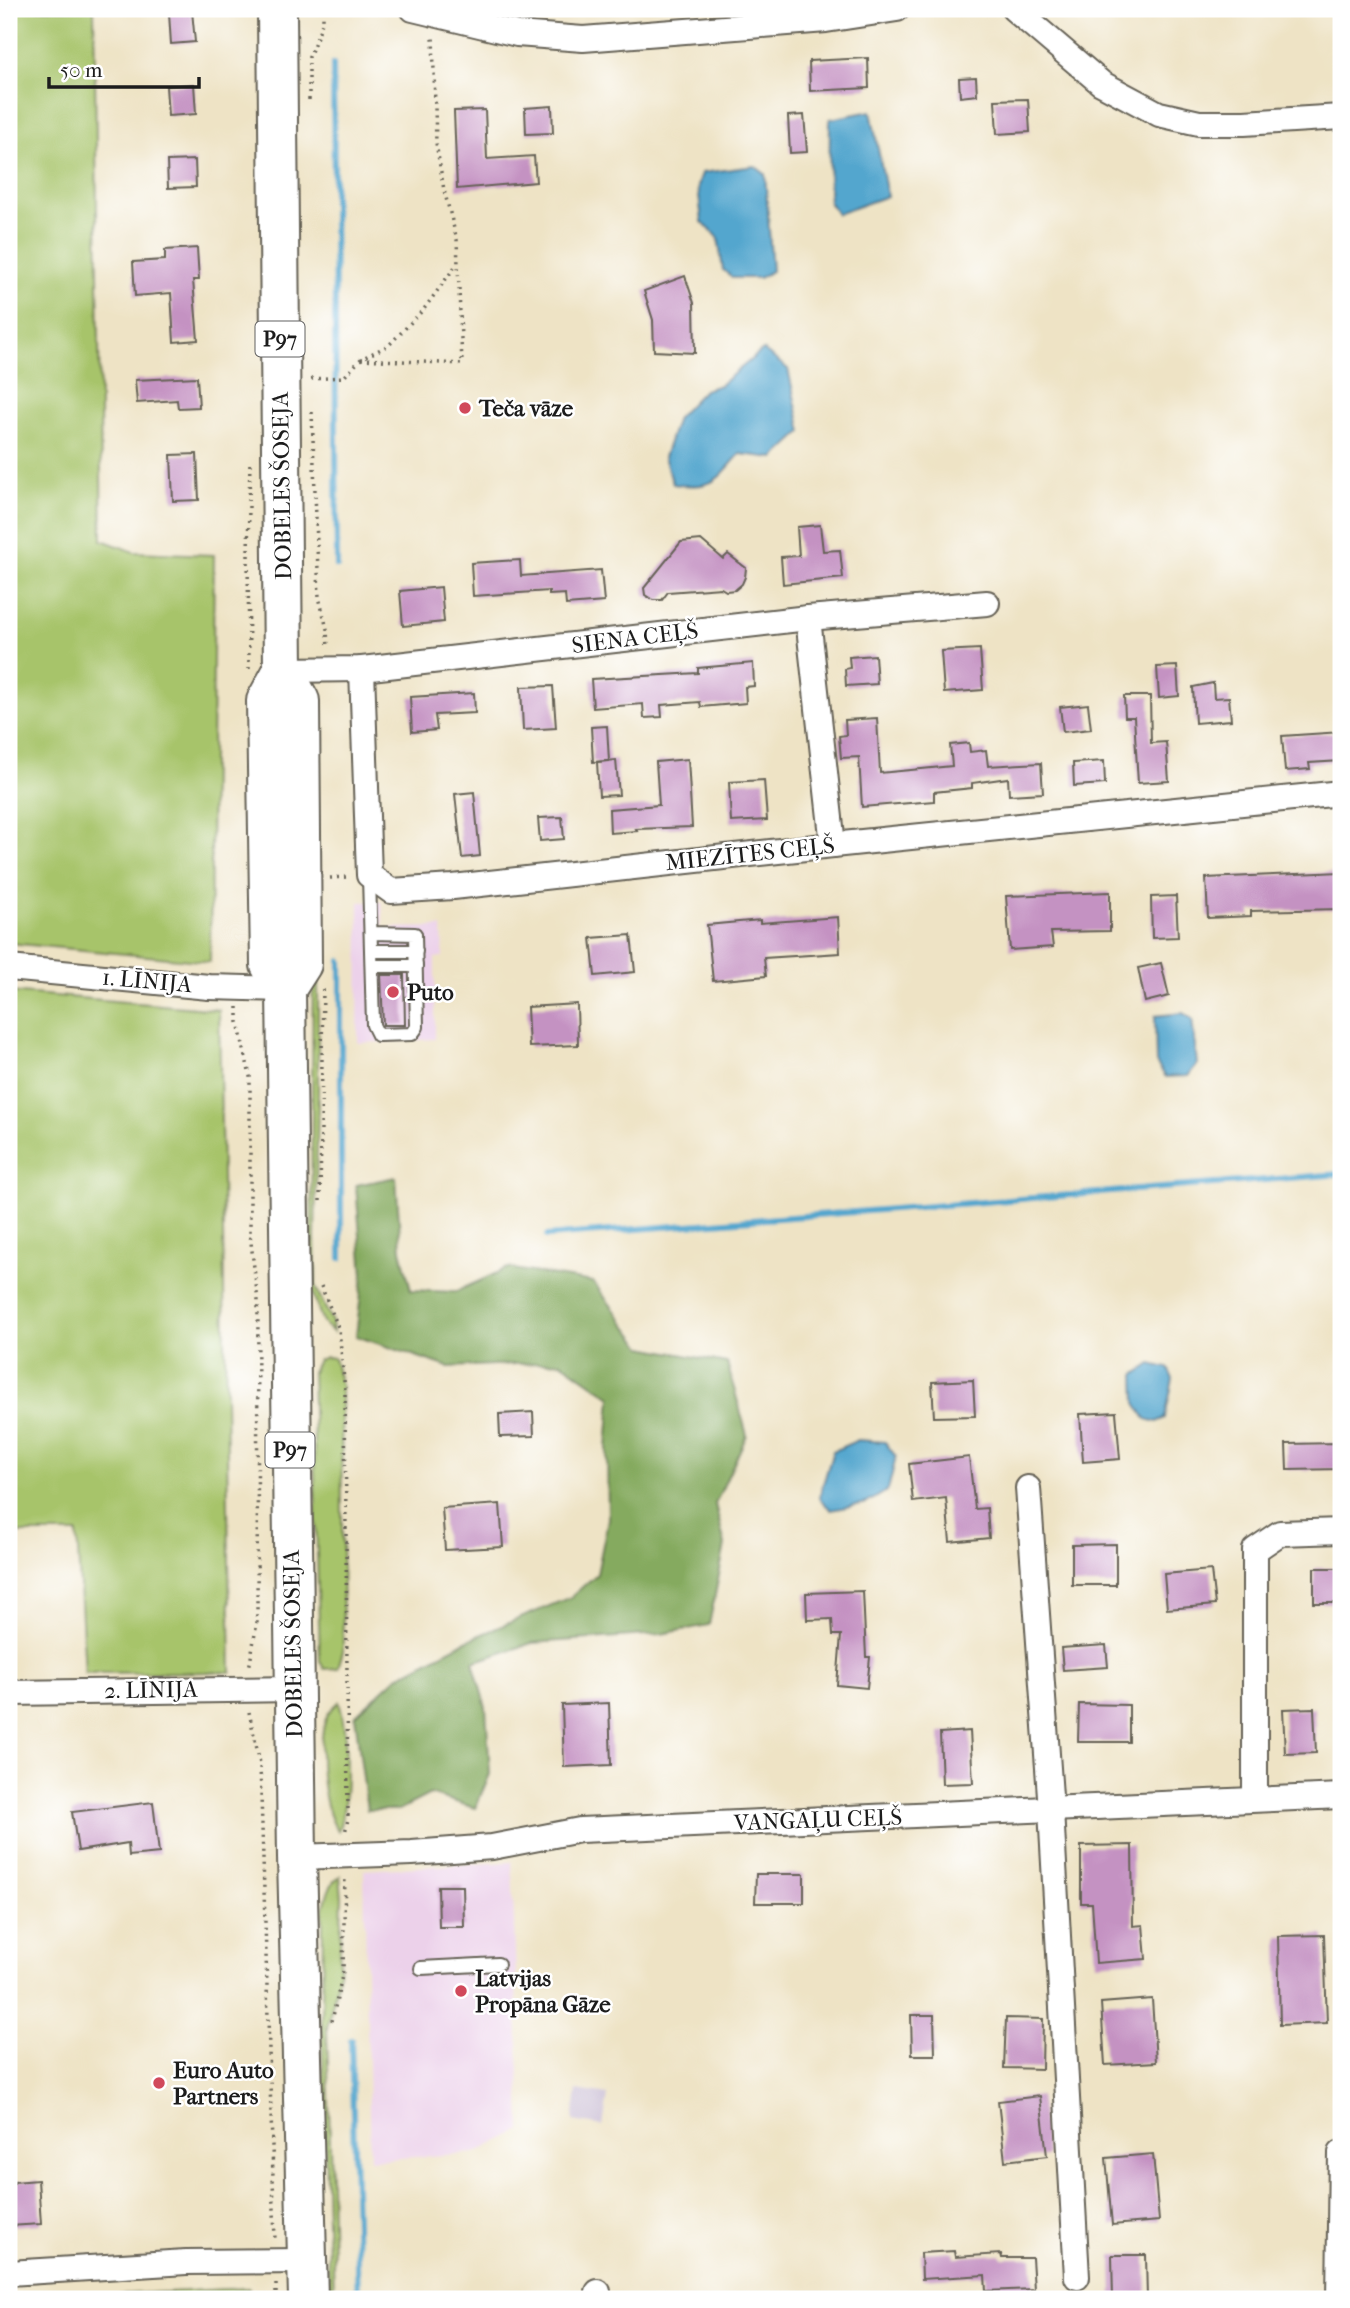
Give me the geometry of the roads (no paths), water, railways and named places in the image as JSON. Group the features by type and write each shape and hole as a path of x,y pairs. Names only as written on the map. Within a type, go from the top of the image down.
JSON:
{"main road":[{"name":"DOBELES ŠOSEJA","path":"277,9 266,701 270,965 286,989 297,1857 290,2261 308,2299"}],"street":[{"path":"423,11 517,34 583,39 827,20 897,9"},
{"path":"1014,9 1101,83 1159,114 1199,122 1244,123 1341,117"},
{"name":"SIENA CEĻŠ","path":"266,674 362,669 808,618 987,603"},
{"path":"808,618 833,845"},
{"path":"362,669 369,875"},
{"name":"MIEZĪTES CEĻŠ","path":"369,875 391,891 453,887 1341,793"},
{"name":"1. LĪNIJA","path":"9,968 237,990 286,989"},
{"path":"1028,1488 1051,1810 1077,2277"},
{"path":"1255,1799 1255,1550 1280,1533 1341,1531"},
{"name":"2. LĪNIJA","path":"9,1693 294,1689"},
{"name":"VANGAĻU CEĻŠ","path":"297,1857 492,1847 580,1830 1341,1796"},
{"path":"1339,2299 1341,2153"},
{"path":"9,2273 186,2262 290,2261"}],"lane":[{"path":"369,875 372,951 378,1020 373,1025 378,1035 412,1034 417,1027 411,1020 410,1004 416,951 415,934 372,933"},
{"path":"372,951 416,951"},
{"path":"375,975 412,975"},
{"path":"421,1968 498,1964"}],"water":[{"path":"871,111 887,196 837,214 829,202 830,119"},
{"path":"755,166 765,174 772,271 759,278 733,278 723,270 718,237 702,222 698,186 702,173"},
{"path":"763,350 788,369 802,432 774,458 740,454 712,482 696,486 673,484 664,457 677,418 704,390 720,385"},
{"path":"1183,1013 1192,1019 1197,1064 1188,1076 1166,1077 1156,1063 1155,1016"},
{"path":"1151,1364 1168,1368 1173,1379 1165,1418 1157,1422 1146,1419 1136,1403 1135,1375"},
{"path":"858,1440 885,1442 896,1457 888,1490 867,1503 831,1510 819,1498 833,1451"}],"waterway":[{"path":"333,64 337,566"},
{"path":"341,961 341,1258"},
{"path":"547,1236 1341,1174"},
{"path":"351,2040 358,2299"}],"place":[{"name":"Teča vāze","path":"465,408"},
{"name":"Puto","path":"393,992"},
{"name":"Latvijas Propāna Gāze","path":"461,1991"},
{"name":"Euro Auto Partners","path":"159,2083"}]}
